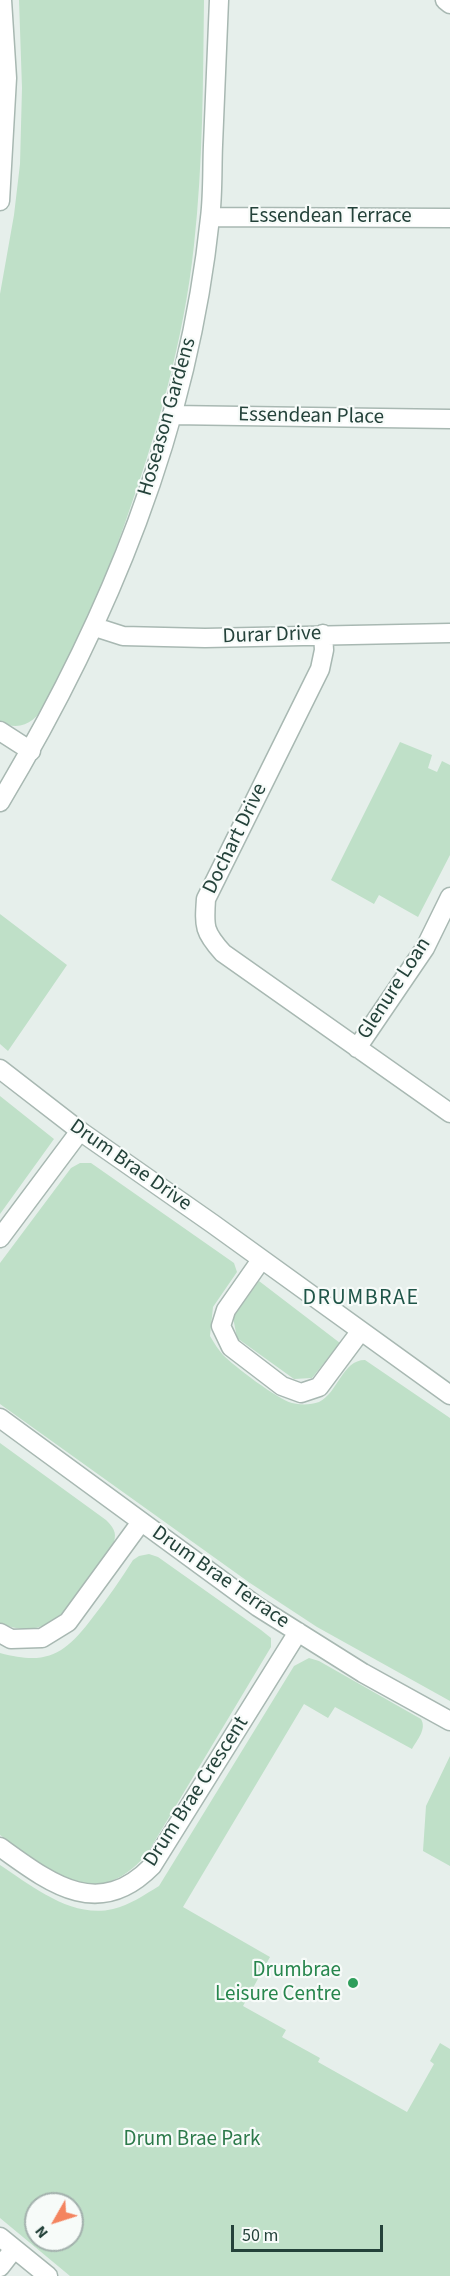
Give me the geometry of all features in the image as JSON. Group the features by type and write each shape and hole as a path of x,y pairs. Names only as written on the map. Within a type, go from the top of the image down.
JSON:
{"street":[{"path":"0,201 7,78 2,0"},
{"name":"Hoseason Gardens","path":"0,802 31,751 95,627 124,558 155,474 172,415 191,339 210,217 219,0"},
{"path":"444,0 450,4"},
{"name":"Essendean Terrace","path":"210,217 450,218"},
{"name":"Essendean Place","path":"172,415 450,419"},
{"name":"Durar Drive","path":"95,627 123,636 205,638 450,633"},
{"name":"Dochart Drive","path":"323,634 324,650 320,669 206,899 204,918 207,936 223,953 450,1113"},
{"path":"0,731 31,751"},
{"name":"Glenure Loan","path":"357,1048 425,948 450,897"},
{"name":"Drum Brae Drive","path":"0,1069 80,1131 450,1395"},
{"path":"0,1238 80,1131"},
{"path":"261,1260 226,1310 221,1326 231,1347 282,1386 301,1393 319,1387 360,1332"},
{"name":"Drum Brae Terrace","path":"0,1418 258,1607 363,1673 450,1721"},
{"path":"0,1633 11,1639 42,1638 68,1622 141,1522"},
{"name":"Drum Brae Crescent","path":"0,1847 53,1884 74,1892 114,1893 139,1880 152,1866 297,1632"},
{"path":"0,2237 48,2276"},
{"path":"0,2267 14,2249"}],"green space":[{"path":"19,0 204,0 202,123 197,215 184,316 168,386 125,523 83,630 42,710 34,719 13,726 0,722 0,294 14,215 20,164 22,88"},
{"path":"400,742 432,755 428,768 437,772 442,761 450,765 450,855 418,917 379,895 374,904 331,880"},
{"path":"0,914 67,965 8,1051 0,1044"},
{"path":"0,1096 54,1139 0,1214"},
{"path":"80,1163 91,1163 234,1263 237,1272 213,1307 210,1336 223,1355 266,1389 292,1403 316,1403 331,1392 351,1365 365,1360 450,1418 450,1701 317,1627 250,1583 0,1404 0,1263 71,1168"},
{"path":"259,1281 340,1343 312,1378 294,1379 237,1338 233,1317"},
{"path":"0,1443 106,1520 115,1532 114,1542 66,1609 51,1622 35,1628 18,1628 0,1623"},
{"path":"149,1554 158,1557 261,1630 271,1638 271,1647 147,1854 127,1872 109,1882 90,1884 72,1881 36,1862 0,1835 0,1653 31,1658 54,1654 64,1648 83,1630 133,1560"},
{"name":"Drum Brae Park","path":"309,1658 319,1661 421,1719 423,1727 421,1734 412,1749 335,1707 328,1718 304,1704 183,1907 270,1957 243,2006 286,2030 282,2037 320,2058 318,2062 407,2112 434,2064 430,2061 440,2043 450,2049 450,2276 70,2276 41,2252 84,2252 84,2192 24,2192 24,2238 0,2218 0,1865 53,1899 83,1909 98,1911 119,1907 159,1886 294,1666"},
{"path":"450,1756 450,1866 423,1851 426,1806"}],"place":[{"name":"Drumbrae Leisure Centre","path":"353,1983"}],"district":[{"name":"DRUMBRAE","path":"361,1299"}]}
